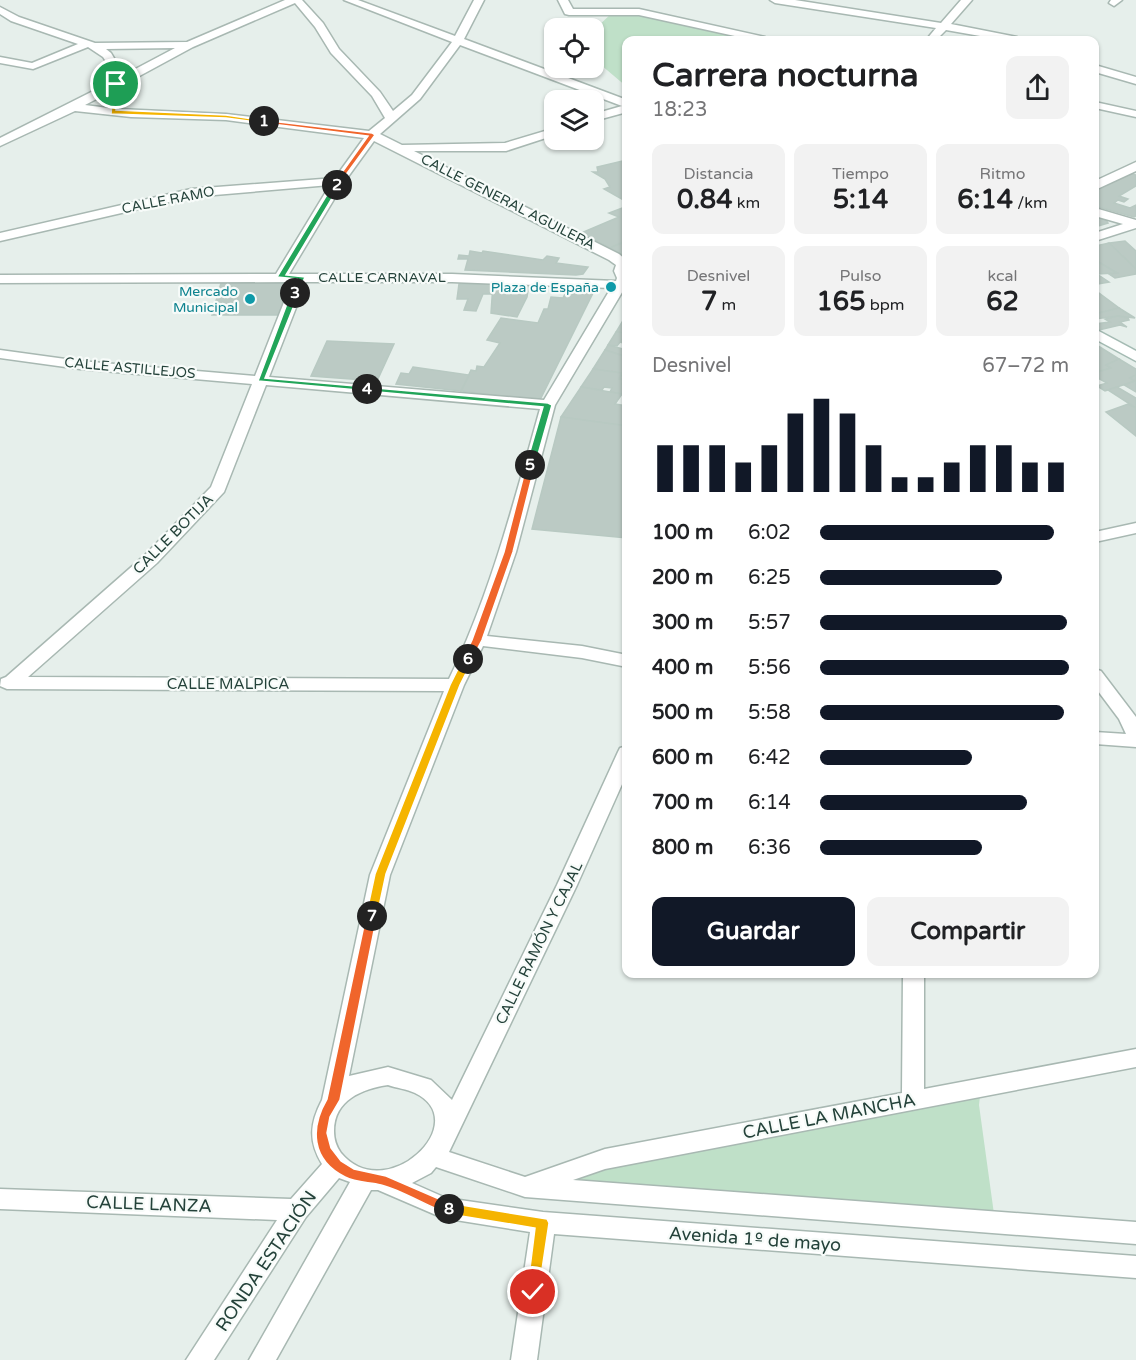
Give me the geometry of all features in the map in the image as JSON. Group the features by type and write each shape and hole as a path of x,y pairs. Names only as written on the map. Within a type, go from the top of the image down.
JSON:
{"street":[{"path":"0,142 189,45 296,0 319,25 335,51 376,94 392,119"},
{"path":"349,0 622,104"},
{"path":"281,277 339,181 372,135 416,97 458,41 479,0"},
{"path":"563,0 569,12 639,12 747,36"},
{"path":"775,0 996,36"},
{"path":"934,36 967,0"},
{"path":"0,10 15,19 91,45 107,55 119,74 113,112"},
{"path":"0,60 33,66 91,45 189,45"},
{"path":"1099,69 1136,81"},
{"path":"1099,106 1136,114"},
{"name":"CALLE GENERAL AGUILERA","path":"72,107 113,112 226,117 372,135 402,148 622,261"},
{"path":"604,114 622,108"},
{"path":"402,148 506,147 544,135"},
{"path":"1099,184 1136,166"},
{"name":"CALLE RAMO","path":"0,237 191,193 339,181"},
{"path":"1099,213 1136,224"},
{"path":"1099,237 1136,224"},
{"path":"1099,238 1136,233"},
{"name":"CALLE BOTIJA","path":"6,682 151,559 218,489 301,277"},
{"name":"CALLE CARNAVAL","path":"0,279 452,278 622,284"},
{"path":"333,1100 349,1087 367,1078 388,1076 409,1078 426,1086 440,1099 447,1115 447,1133 434,1157 419,1169 401,1177 373,1179 349,1173 336,1165 326,1150 321,1133 324,1116 333,1100 380,874 455,685 477,640 508,552 548,405 622,287"},
{"path":"1099,335 1136,357"},
{"name":"CALLE ASTILLEJOS","path":"0,354 80,365 548,405"},
{"path":"1099,536 1136,528"},
{"path":"477,640 582,652 622,660"},
{"path":"1099,680 1127,717 1136,735"},
{"name":"CALLE MALPICA","path":"6,682 455,685"},
{"path":"1099,738 1136,741"},
{"name":"CALLE RAMÓN Y CAJAL","path":"447,1133 567,885 622,763"},
{"path":"912,1100 913,978"},
{"name":"CALLE LA MANCHA","path":"525,1187 604,1159 1136,1058"},
{"path":"434,1157 525,1187 1136,1233"},
{"name":"RONDA ESTACIÓN","path":"199,1360 297,1210 336,1165"},
{"path":"262,1360 373,1179"},
{"name":"Avenida 1º de mayo","path":"373,1179 443,1208 543,1223 1136,1267"},
{"name":"CALLE LANZA","path":"0,1199 297,1210"},
{"path":"524,1360 543,1223"}],"green space":[{"path":"613,12 641,14 738,36 622,36 622,83 604,67 604,21"},
{"path":"981,1087 979,1105 994,1214 525,1187"}],"building":[{"path":"622,161 622,199 604,189 610,187 605,179 593,172 598,172 597,167"},
{"path":"1129,173 1136,175 1136,186 1119,196 1128,199 1114,203 1130,208 1136,205 1136,216 1099,207 1099,189"},
{"path":"622,208 622,242 610,248 581,233 619,217 609,213"},
{"path":"1099,218 1106,220 1108,223 1099,226"},
{"path":"1125,241 1136,251 1136,269 1109,243"},
{"path":"622,243 622,254 610,248"},
{"path":"1109,243 1136,269 1136,274 1115,278 1109,274 1117,273 1099,262 1099,245"},
{"path":"470,251 543,260 547,256 559,258 556,263 588,267 583,274 576,275 465,270 468,259 458,259 459,255 469,256"},
{"path":"1099,262 1117,273 1099,274"},
{"path":"1099,275 1109,282 1099,284"},
{"name":"Mercado Municipal","path":"287,282 280,315 212,315 221,283"},
{"path":"459,284 493,284 492,294 483,294 476,311 464,310 468,299 457,299"},
{"path":"493,284 529,284 527,297 517,317 491,313"},
{"path":"576,287 594,291 541,398 535,400 461,391 471,370 476,371 477,366 484,367 500,343 487,340 501,318 538,323 544,309 548,309 551,297 563,298 565,294 575,294"},
{"path":"1099,293 1119,308 1099,313"},
{"path":"1119,308 1135,318 1118,316 1099,318 1099,313"},
{"path":"1118,316 1129,320 1120,322 1127,327 1120,325 1099,330 1099,323 1110,322 1105,319"},
{"path":"622,322 622,333 616,332"},
{"path":"616,332 622,333 622,340 617,346 608,345"},
{"path":"327,341 394,344 377,381 311,376"},
{"path":"608,345 622,349 622,355 605,350"},
{"path":"1099,346 1119,359 1106,365 1111,368 1100,371"},
{"path":"605,350 622,355 622,373 593,369"},
{"path":"1119,359 1136,369 1136,375 1130,378 1135,381 1105,391 1099,387 1107,383 1099,379 1099,372 1111,368 1106,365"},
{"path":"413,367 469,375 461,391 396,384 401,373 409,374"},
{"path":"593,369 622,373 619,379 622,380 622,394 610,392 612,388 604,387 602,390 581,387"},
{"path":"1136,375 1136,392 1124,385 1135,381 1130,378"},
{"path":"581,387 622,394 615,404 622,405 622,425 561,417"},
{"path":"1117,387 1136,398 1136,408 1108,390"},
{"path":"1128,404 1136,408 1136,436 1106,412"},
{"path":"561,417 622,425 622,538 532,529"}],"place":[{"name":"Plaza de España","path":"611,287"},
{"name":"Mercado Municipal","path":"250,299"}],"route":[{"path":"116,84 113,112 226,117 372,135 339,181 281,277 301,277 261,380 548,405 508,552 477,640 455,685 380,874 333,1100 324,1116 321,1133 326,1150 336,1165 349,1173 381,1180 443,1208 543,1223 533,1292"}]}
